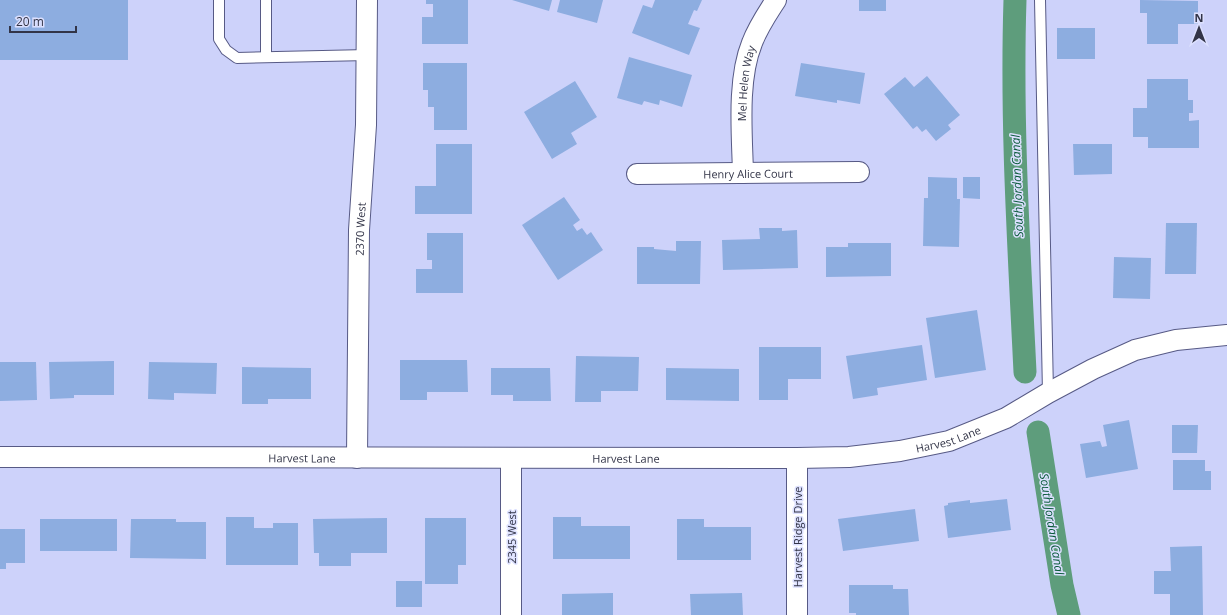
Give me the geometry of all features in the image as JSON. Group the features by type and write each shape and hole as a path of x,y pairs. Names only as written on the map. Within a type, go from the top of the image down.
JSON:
{"street":[{"name":"2370 West","path":"357,458 360,230 368,55 367,0"},
{"name":"Mel Helen Way","path":"743,173 742,98 745,67 752,43 763,20 776,0"},
{"name":"Henry Alice Court","path":"637,174 859,172"},
{"name":"Harvest Lane","path":"0,457 850,457 900,452 949,441 1006,418 1093,369 1135,350 1176,340 1227,335"},
{"name":"2345 West","path":"511,458 511,615"},
{"name":"Harvest Ridge Drive","path":"797,458 797,615"}],"lane":[{"path":"219,0 219,39 226,50 237,58 368,55"},
{"path":"266,0 266,57"},
{"path":"1040,0 1048,393"}],"building":[{"path":"0,0 128,0 128,60 0,60"},
{"path":"426,0 468,0 468,44 422,44 422,17 433,17 433,4 426,4"},
{"path":"512,0 552,0 549,11"},
{"path":"560,0 603,0 597,23 557,12"},
{"path":"655,0 702,0 697,11 694,10 688,24 700,28 689,55 632,33 643,5 652,8"},
{"path":"859,0 886,0 886,11 859,11"},
{"path":"1140,0 1198,1 1198,24 1178,24 1178,44 1147,44 1147,13 1140,13"},
{"path":"1057,28 1095,28 1095,59 1057,59"},
{"path":"629,57 692,75 682,107 660,100 659,105 644,101 642,105 617,98"},
{"path":"423,63 467,63 467,130 434,130 434,107 428,107 428,90 423,90"},
{"path":"801,63 865,73 860,104 837,100 837,103 795,96"},
{"path":"927,76 960,115 948,125 951,129 936,141 926,129 922,132 917,126 913,129 884,94 905,77 914,87"},
{"path":"1147,79 1188,79 1188,100 1193,100 1193,113 1189,113 1189,121 1199,120 1199,148 1148,148 1148,137 1133,137 1133,108 1147,108"},
{"path":"575,81 597,117 571,133 577,144 552,159 524,112"},
{"path":"436,144 472,144 472,214 415,214 415,186 436,186"},
{"path":"1073,144 1112,144 1112,174 1074,175"},
{"path":"928,177 957,178 957,199 960,199 959,247 923,246 924,198 928,198"},
{"path":"963,177 980,177 980,199 963,198"},
{"path":"564,197 580,220 573,225 577,231 582,228 587,235 591,232 603,250 558,280 522,225"},
{"path":"1166,223 1197,223 1196,274 1165,274"},
{"path":"759,228 782,228 782,231 797,230 798,268 723,270 722,240 760,239"},
{"path":"427,233 463,233 463,293 416,293 416,269 432,269 432,260 427,260"},
{"path":"676,241 701,241 700,284 637,284 637,247 654,247 654,249 676,251"},
{"path":"848,243 891,243 891,276 826,277 826,247 848,247"},
{"path":"1114,257 1151,258 1150,299 1113,298"},
{"path":"977,310 986,370 935,378 926,318"},
{"path":"922,345 927,380 877,388 878,395 853,399 846,356"},
{"path":"759,347 821,347 821,379 788,379 788,400 759,400"},
{"path":"576,356 639,357 638,391 601,391 601,402 575,402"},
{"path":"400,360 467,360 468,392 427,392 427,400 400,400"},
{"path":"114,361 114,395 74,395 74,398 50,399 49,362"},
{"path":"0,362 36,362 37,400 0,401"},
{"path":"149,362 217,363 216,394 174,393 174,400 148,399"},
{"path":"242,367 311,368 311,399 268,399 268,404 242,404"},
{"path":"491,368 550,368 551,401 513,401 513,395 491,395"},
{"path":"666,368 739,369 739,401 666,400"},
{"path":"1129,420 1138,469 1086,478 1080,444 1100,441 1102,447 1107,446 1103,425"},
{"path":"1172,425 1198,425 1197,453 1172,453"},
{"path":"1173,460 1205,460 1205,471 1211,471 1211,490 1173,490"},
{"path":"1007,499 1011,530 948,538 944,506 948,505 948,503 970,500 970,503"},
{"path":"915,509 919,541 843,551 838,519"},
{"path":"226,517 254,517 254,528 273,528 273,523 298,523 298,565 226,565"},
{"path":"553,517 581,517 581,526 630,526 630,559 553,559"},
{"path":"387,518 387,553 351,553 351,566 319,566 319,553 314,553 313,519"},
{"path":"425,518 466,518 466,565 458,565 458,584 425,584"},
{"path":"40,519 117,519 117,551 40,551"},
{"path":"131,519 176,519 176,522 206,522 206,559 130,558"},
{"path":"677,519 704,519 704,527 751,527 751,560 677,560"},
{"path":"0,529 25,529 25,563 6,563 6,569 0,569"},
{"path":"1202,546 1203,615 1170,615 1170,594 1154,594 1154,571 1171,571 1170,547"},
{"path":"396,581 422,581 422,607 396,607"},
{"path":"849,585 893,585 893,589 908,589 909,615 856,615 856,613 849,613"},
{"path":"613,593 613,615 562,615 562,594"},
{"path":"742,593 743,615 691,615 690,594"}],"waterway":[{"name":"South Jordan Canal","path":"1015,0 1015,140 1025,372"},
{"name":"South Jordan Canal","path":"1038,432 1062,585 1069,615"}]}
